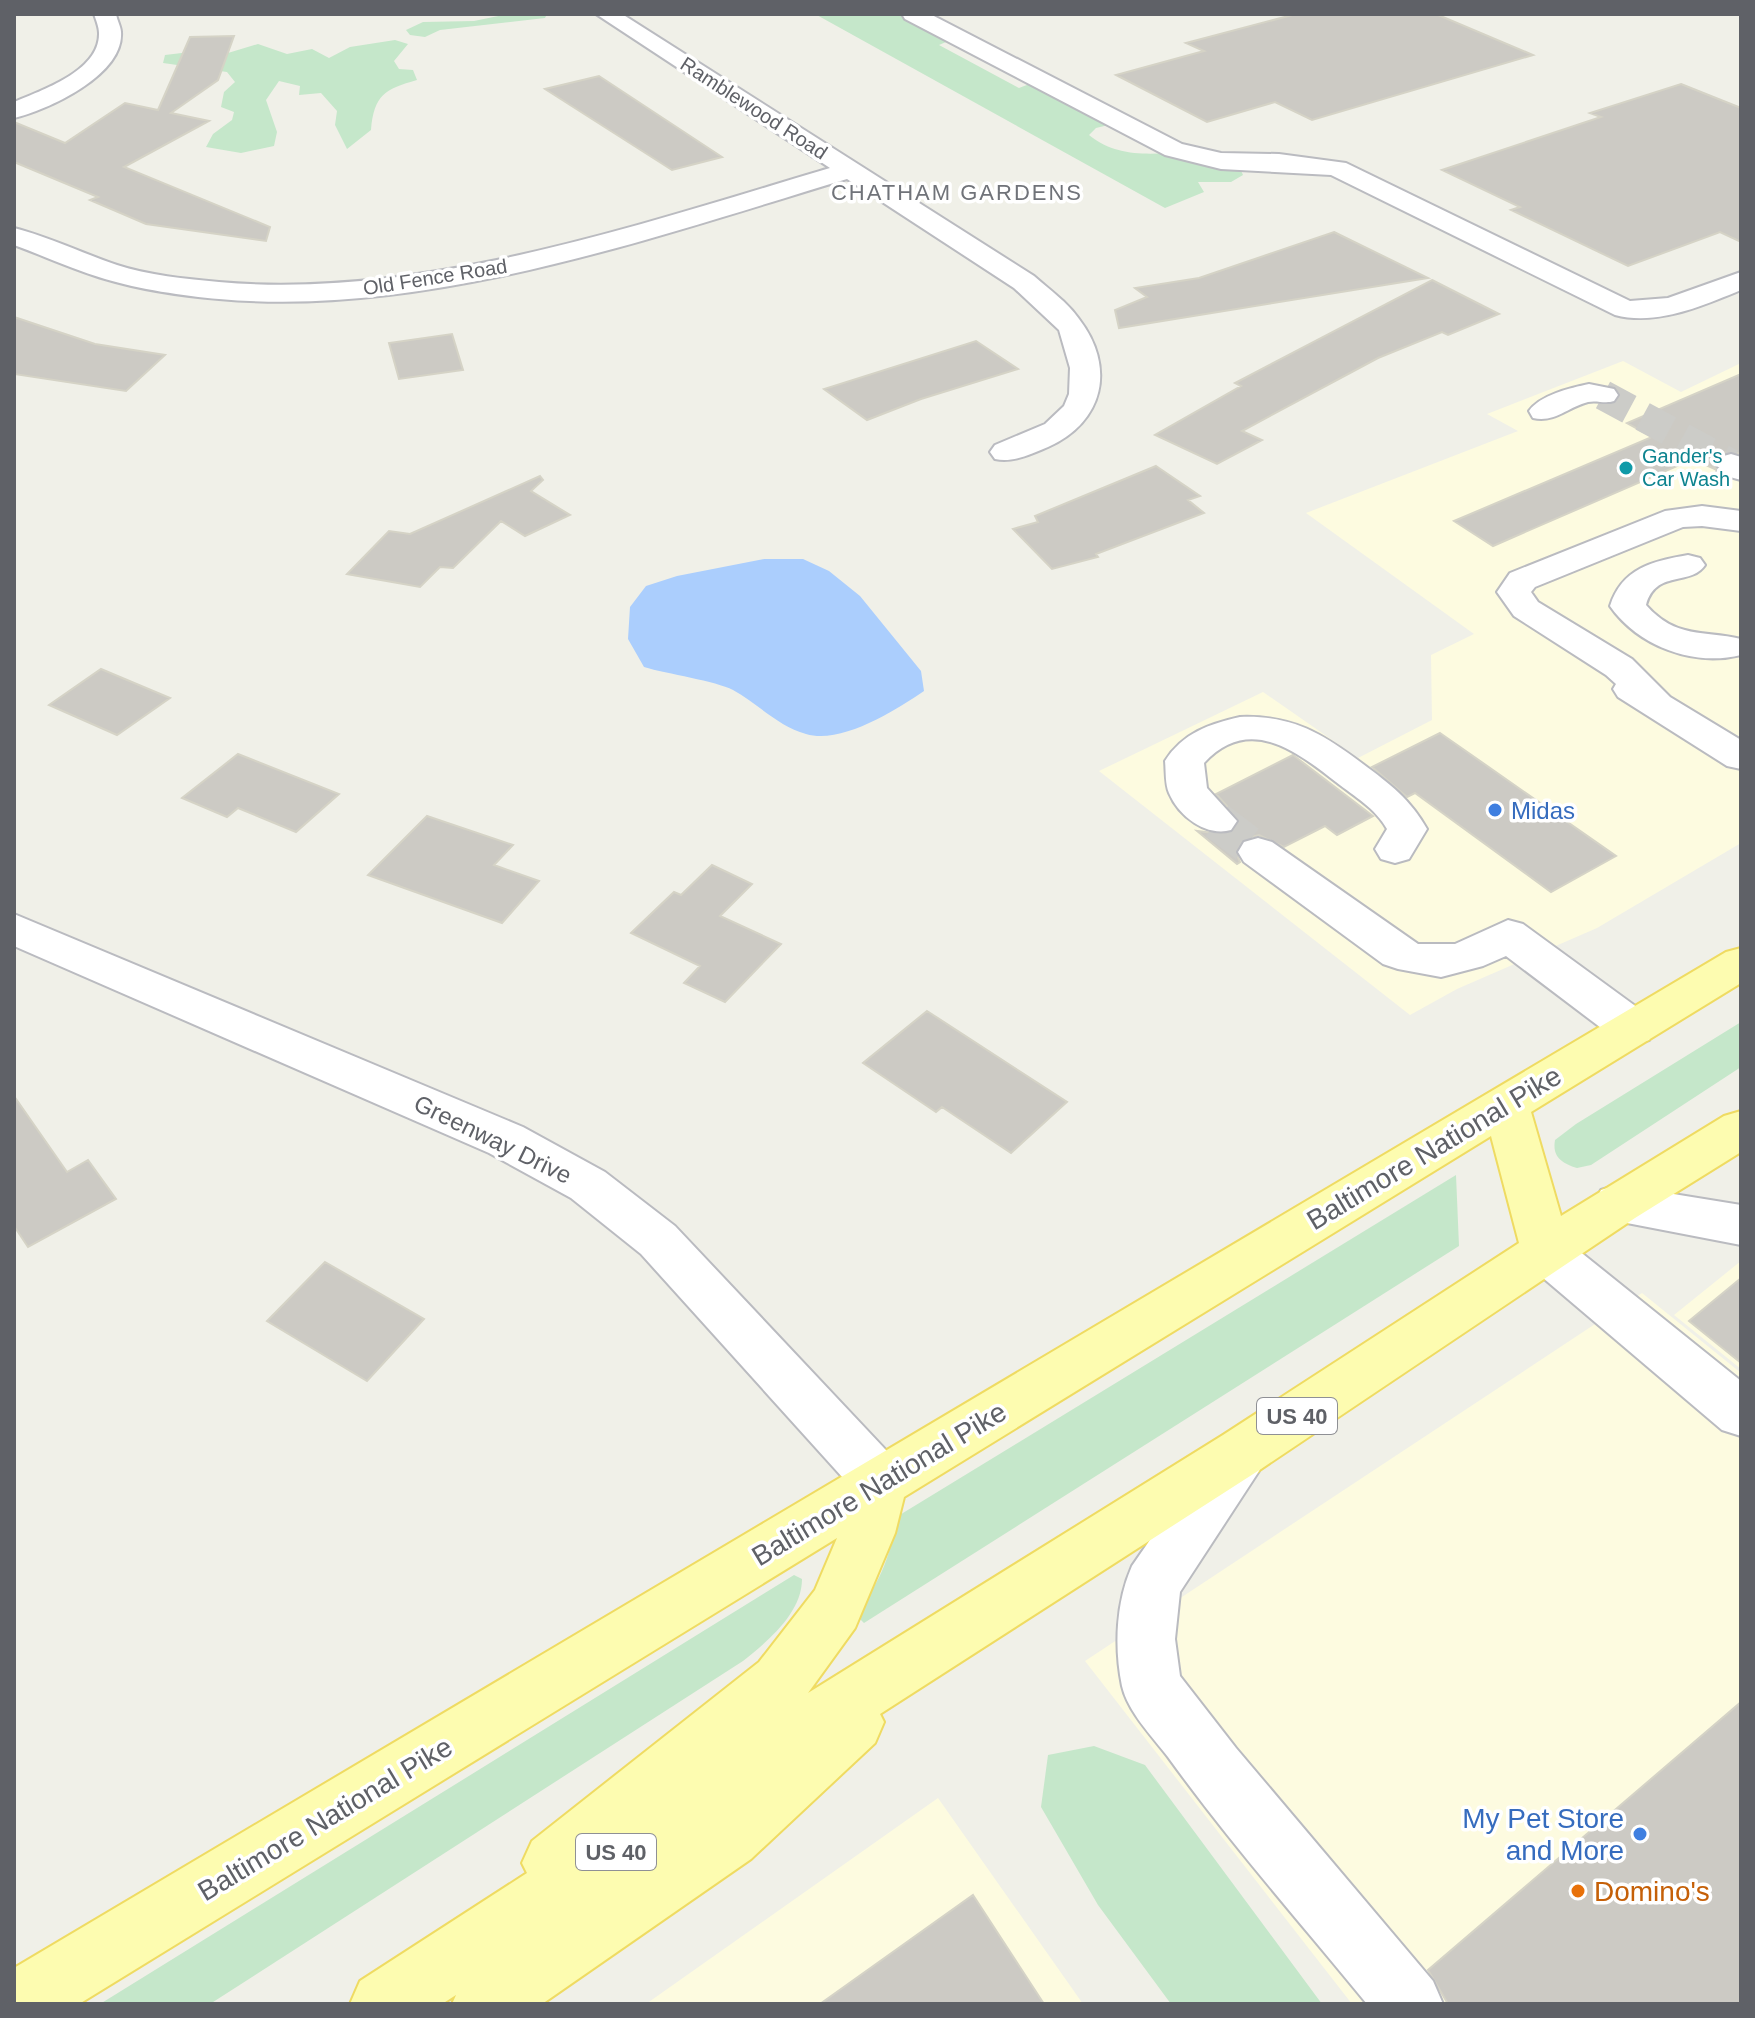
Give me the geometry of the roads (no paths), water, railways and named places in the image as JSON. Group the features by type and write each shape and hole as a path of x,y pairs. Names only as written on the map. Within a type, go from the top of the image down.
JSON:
{"main road":[{"name":"Baltimore National Pike","path":"17,2004 1741,963"},
{"path":"1506,1104 1546,1252"},
{"name":"US 40","path":"380,2004 952,1633 1242,1452 1618,1204 1741,1129"},
{"path":"380,2004 780,1682 835,1609 867,1533 881,1482"},
{"path":"485,2004 729,1837 952,1633"}],"street":[{"path":"14,111 82,78 101,59 111,44 111,29 105,14"},
{"name":"Ramblewood Road","path":"607,14 1024,282 1058,312 1073,331 1087,379 1082,404 1065,424 1006,452"},
{"path":"913,14 1174,150 1221,161 1279,162 1337,168 1625,309 1646,311 1671,308 1741,280"},
{"name":"Old Fence Road","path":"14,236 81,266 132,278 242,291 327,291 482,273 851,170"},
{"path":"1544,411 1587,393 1597,391 1603,395"},
{"path":"1655,702 1619,667 1526,609 1514,592 1522,580 1677,518 1702,516 1741,521"},
{"path":"1688,565 1664,569 1643,578 1631,590 1628,606 1639,622 1662,637 1703,648 1729,647"},
{"path":"1543,640 1655,702 1741,757"},
{"path":"1217,821 1188,792 1184,761 1197,744 1230,730 1264,727 1307,742 1395,806 1407,829 1395,849"},
{"path":"1258,852 1398,953 1417,962 1448,962 1479,953 1508,935 1633,1028"},
{"name":"Greenway Drive","path":"20,938 506,1140 588,1185 658,1240 881,1482"},
{"path":"1618,1204 1727,1220 1741,1225"},
{"path":"1546,1252 1741,1413"},
{"path":"1242,1452 1152,1585 1146,1639 1152,1687 1214,1770 1410,2004"}],"water":[{"path":"764,559 803,559 829,571 860,596 921,671 924,691 868,724 835,735 820,736 786,726 733,690 644,667 628,639 630,607 646,586 677,576"}],"tunnel":[{"path":"1603,395 1731,464"},
{"path":"1217,821 1258,852"}],"place":[{"name":"Gander's Car Wash","path":"1626,468"},
{"name":"Midas","path":"1495,810"},
{"name":"My Pet Store and More","path":"1640,1834"},
{"name":"Domino's","path":"1578,1891"}],"district":[{"name":"CHATHAM GARDENS","path":"957,192"}]}
